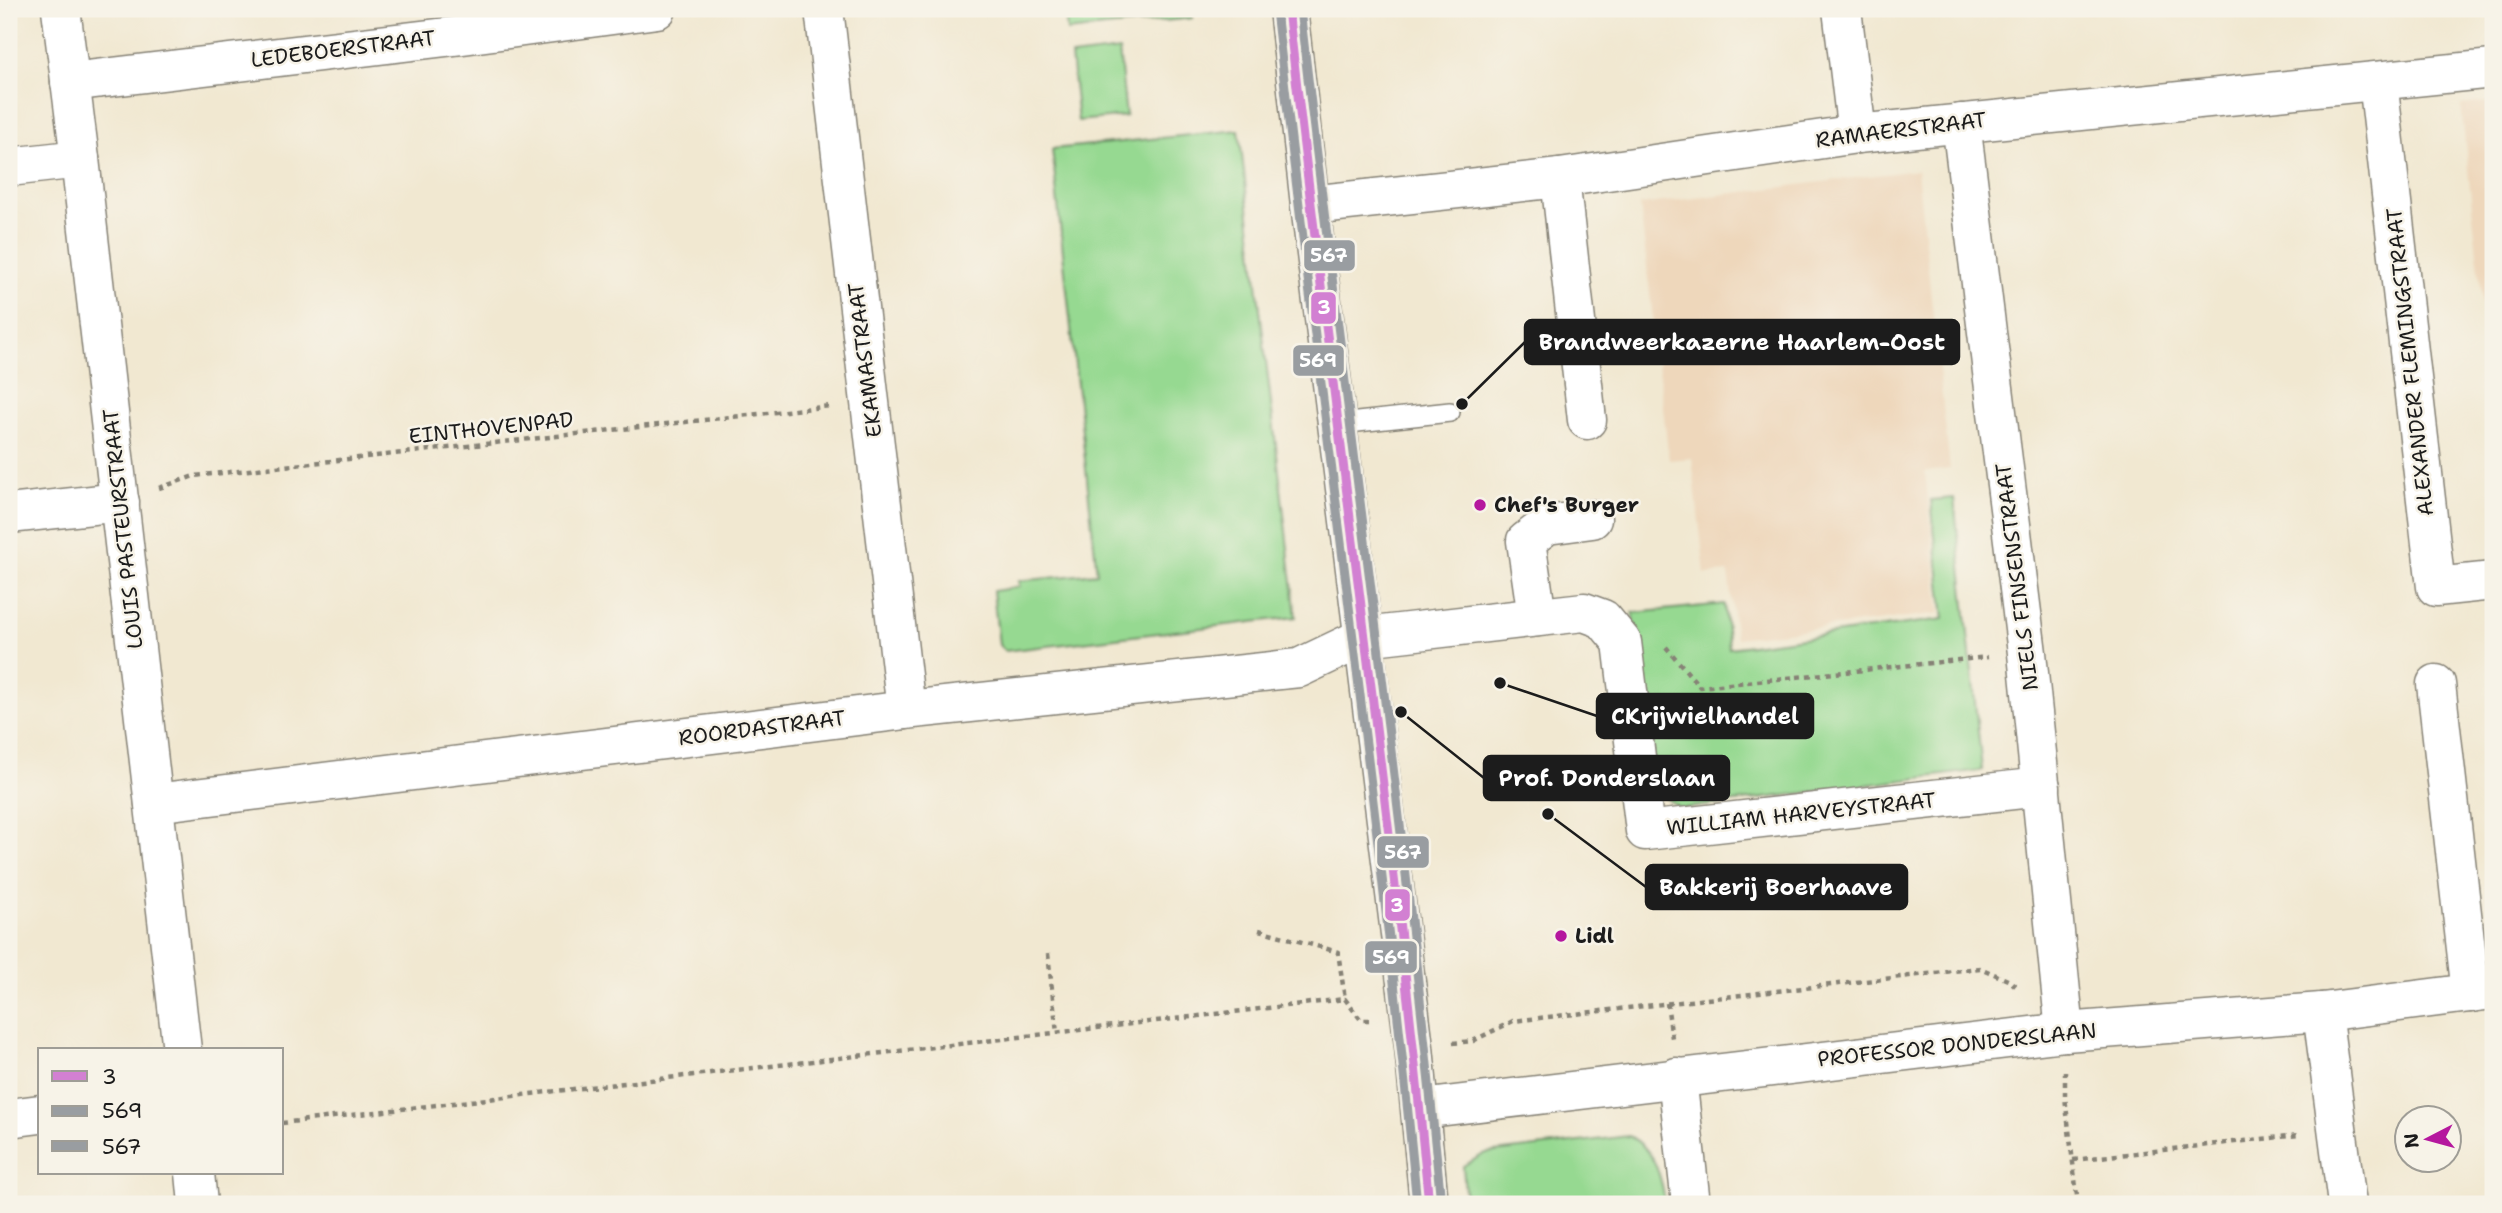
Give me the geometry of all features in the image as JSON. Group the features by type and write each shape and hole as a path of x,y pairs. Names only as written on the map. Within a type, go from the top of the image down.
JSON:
{"street":[{"name":"LOUIS PASTEURSTRAAT","path":"61,9 182,1048"},
{"name":"LEDEBOERSTRAAT","path":"70,82 657,9"},
{"name":"EKAMASTRAAT","path":"824,9 906,710"},
{"path":"1288,9 1412,1031 1429,1204"},
{"path":"1842,9 1857,134"},
{"name":"RAMAERSTRAAT","path":"1310,205 1560,178 1857,134 2493,69"},
{"name":"ALEXANDER FLEMINGSTRAAT","path":"2378,80 2436,587 2493,581"},
{"name":"NIELS FINSENSTRAAT","path":"1961,123 2027,653 2065,1032"},
{"path":"9,167 80,159"},
{"path":"1560,178 1587,420"},
{"path":"9,514 120,502"},
{"path":"1537,617 1526,541 1547,525 1591,519"},
{"name":"WILLIAM HARVEYSTRAAT","path":"1364,636 1584,612 1603,619 1622,642 1645,831 2041,787"},
{"name":"ROORDASTRAAT","path":"154,803 906,710 1299,668 1364,636"},
{"path":"2436,684 2482,991"},
{"name":"PROFESSOR DONDERSLAAN","path":"1421,1109 2065,1032 2322,1012 2482,991"},
{"path":"2322,1012 2347,1204"},
{"path":"1677,1077 1692,1204"},
{"path":"9,1118 38,1114"},
{"path":"195,1174 198,1204"}],"lane":[{"path":"1339,424 1450,412"}],"path":[{"name":"EINTHOVENPAD","path":"120,502 194,476 870,402"},
{"path":"1666,647 1699,687 2027,653"},
{"path":"1259,930 1338,952 1345,999 1361,1020 1473,1041 1513,1021 1980,968 2010,981 2065,1032 2065,1097 2078,1204"},
{"path":"1048,954 1057,1033"},
{"path":"284,1123 1345,999"},
{"path":"2073,1160 2337,1130"}],"shaded area":[{"path":"2493,101 2493,354 2488,354 2461,105"},
{"path":"1917,170 1950,469 1925,472 1940,613 1736,638 1728,572 1705,574 1692,458 1669,460 1640,205"}],"green space":[{"path":"1065,9 1191,9 1192,18 1067,31"},
{"path":"1119,50 1126,116 1078,121 1071,56"},
{"path":"1239,130 1296,617 1005,651 999,645 993,591 1020,587 1018,581 1097,573 1052,149"},
{"path":"1954,498 1982,770 1680,809 1655,789 1633,613 1724,604 1729,648 1944,619 1931,500"},
{"path":"1629,1136 1645,1148 1656,1165 1665,1204 1466,1204 1463,1166 1486,1153"}],"transit line":[{"name":"3","path":"1288,9 1380,756 1429,1204"},
{"name":"567","path":"1300,9 1392,755 1441,1203"},
{"name":"569","path":"1276,10 1368,756 1417,1204"}],"place":[{"name":"Brandweerkazerne Haarlem-Oost","path":"1462,404"},
{"name":"Chef's Burger","path":"1480,505"},
{"name":"CKrijwielhandel","path":"1500,683"},
{"name":"Prof. Donderslaan","path":"1401,712"},
{"name":"Bakkerij Boerhaave","path":"1548,814"},
{"name":"Lidl","path":"1561,936"}]}
